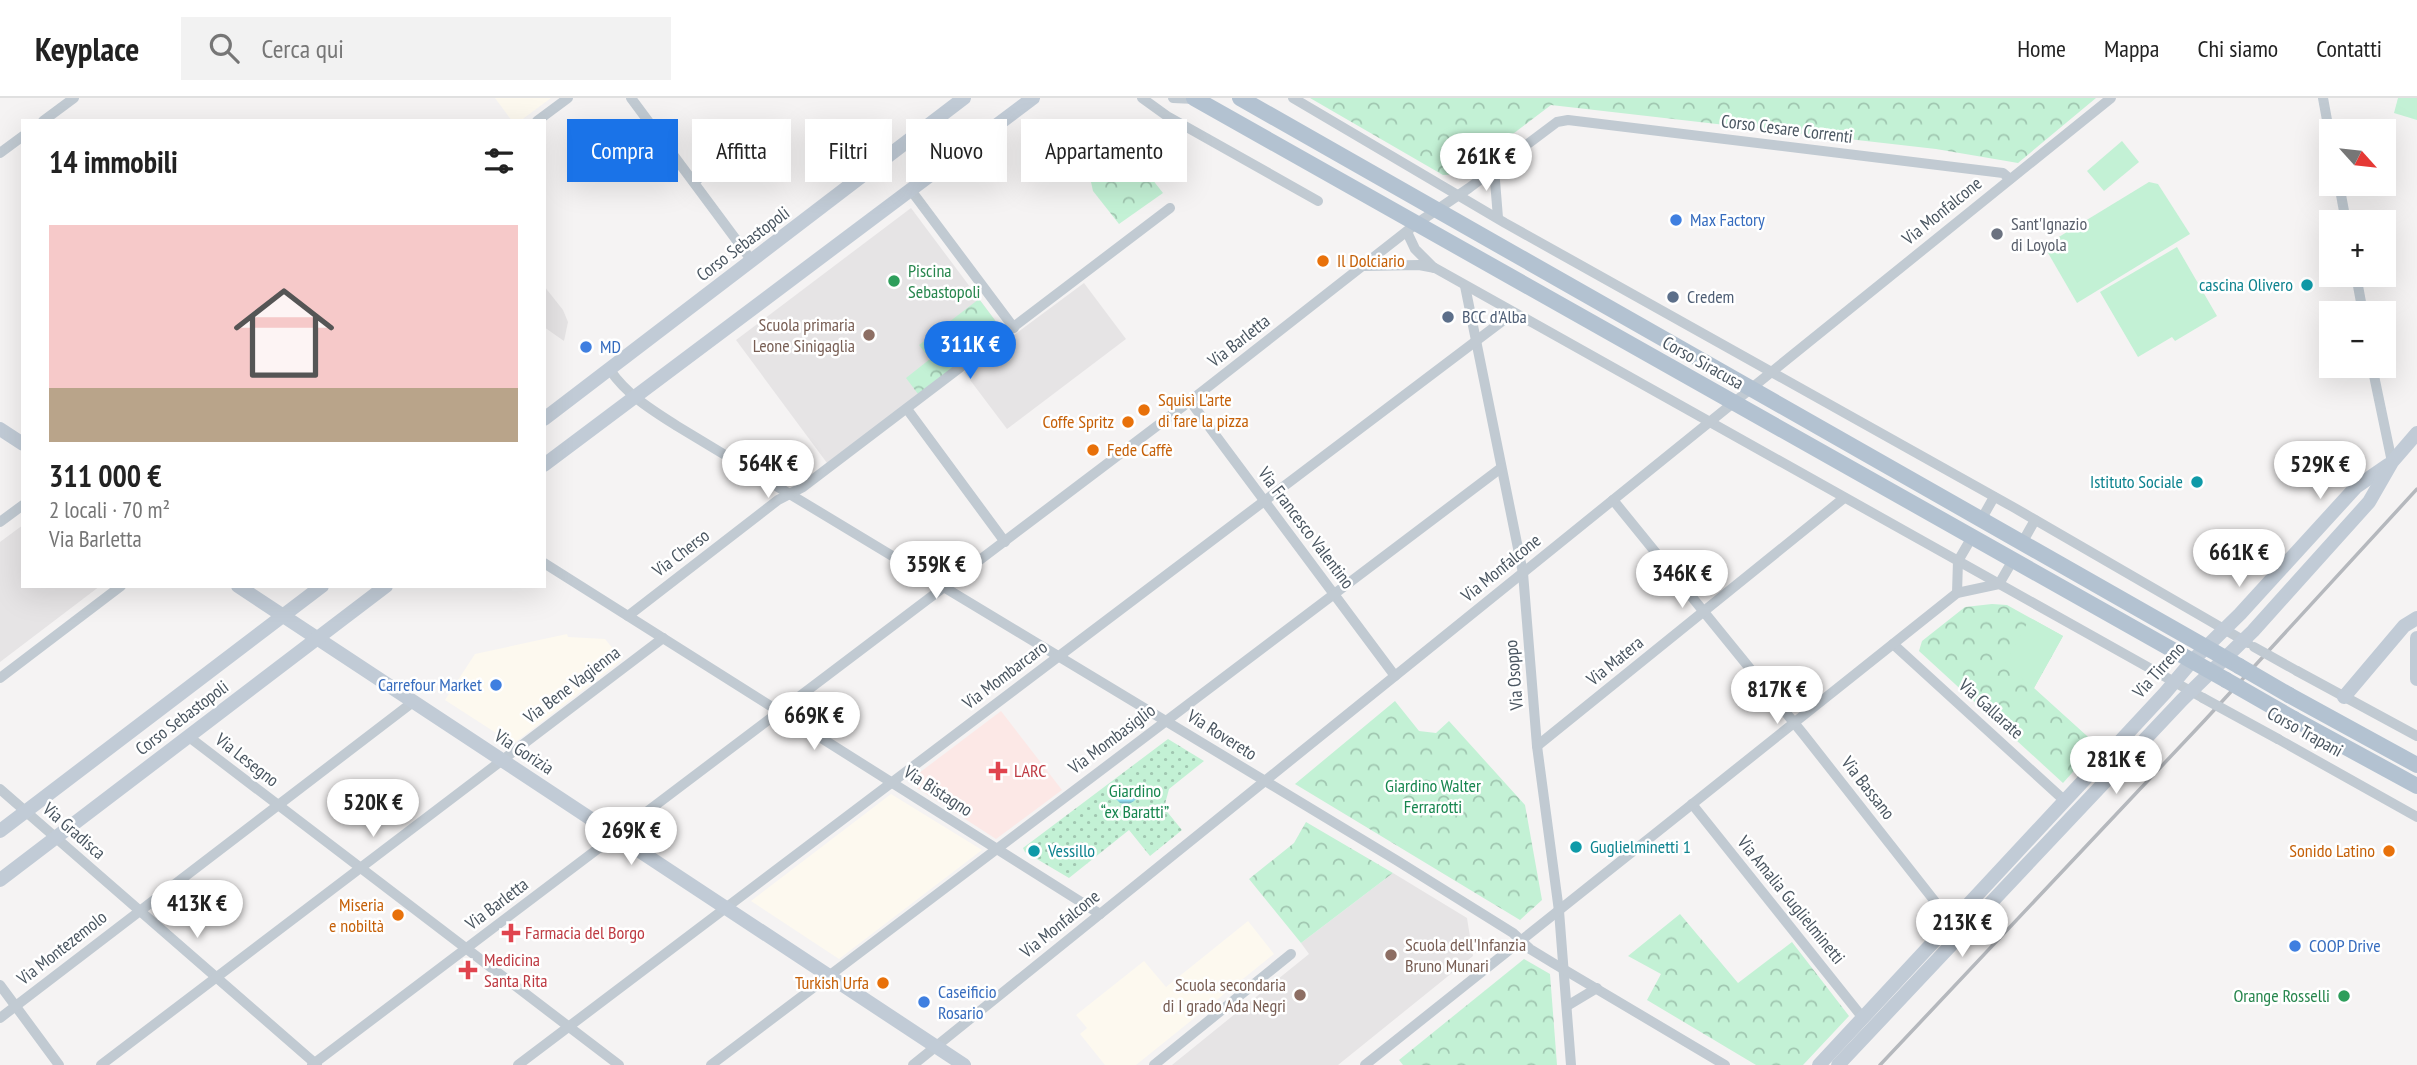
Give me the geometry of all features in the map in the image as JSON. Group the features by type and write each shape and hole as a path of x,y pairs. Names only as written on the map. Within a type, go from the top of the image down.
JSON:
{"main road":[{"name":"Corso Siracusa","path":"1194,98 1411,228 1732,402 2192,661"},
{"name":"Corso Siracusa","path":"1240,98 2206,647"},
{"name":"Corso Trapani","path":"2206,647 2417,765"},
{"name":"Corso Trapani","path":"2192,661 2417,786"}],"street":[{"path":"46,119 74,98"},
{"path":"540,119 568,98"},
{"path":"631,98 692,179"},
{"name":"Corso Sebastopoli","path":"546,418 964,98"},
{"path":"546,463 1033,98"},
{"path":"1142,98 1167,116 1318,201"},
{"name":"Corso Siracusa","path":"1173,98 1194,98"},
{"name":"Corso Siracusa","path":"1293,98 1498,218 2225,628"},
{"name":"Via Monfalcone","path":"913,1065 2111,98"},
{"path":"2323,98 2327,119"},
{"name":"Corso Cesare Correnti","path":"1557,122 1569,120 2003,173 2010,179"},
{"name":"Via Barletta","path":"314,1064 780,713 943,586 1005,542 1411,228 1557,122"},
{"path":"0,153 21,137"},
{"path":"1494,168 1498,218"},
{"path":"694,182 752,261"},
{"path":"910,189 1014,328"},
{"path":"790,494 803,488 1170,208"},
{"name":"Corso Siracusa","path":"1411,228 1415,248 1435,268 1465,286 2174,682"},
{"name":"Corso Siracusa","path":"1364,266 1419,265 1435,268"},
{"name":"Via Osoppo","path":"1465,286 1522,573 1537,746 1559,911 1571,1065"},
{"name":"Via Mombarcaro","path":"518,1065 1513,313"},
{"name":"Via Rovereto","path":"610,370 619,384 677,426 1396,860 1523,940 1530,949 1725,1065"},
{"path":"2374,378 2392,462"},
{"name":"Via Francesco Valentino","path":"1190,401 1395,676"},
{"path":"907,409 1005,542"},
{"path":"0,429 21,443"},
{"name":"Via Tirreno","path":"1819,1065 1863,1018 2197,695 2210,671 2231,662 2249,644 2369,502 2392,462 2417,433"},
{"name":"Via Tirreno","path":"1838,1065 2065,801 2192,661 2356,487 2392,462"},
{"name":"Via Mombasiglio","path":"711,1065 1501,468"},
{"name":"Via Cherso","path":"628,616 778,500 790,494"},
{"path":"1981,520 1994,497"},
{"name":"Via Matera","path":"1537,746 1844,498"},
{"name":"Via Bassano","path":"1613,500 1794,722 1956,928"},
{"path":"0,522 21,506"},
{"path":"2022,543 2035,520"},
{"path":"1957,593 1958,561 1972,537"},
{"path":"1365,1065 1957,593 1999,584 2013,560"},
{"name":"Via Bistagno","path":"546,564 1100,914"},
{"path":"0,678 118,588"},
{"name":"Via Gorizia","path":"241,588 964,1065"},
{"name":"Corso Sebastopoli","path":"0,831 319,588"},
{"name":"Corso Sebastopoli","path":"0,880 383,588"},
{"path":"2344,697 2404,626 2417,618"},
{"path":"2225,628 2249,644 2417,736"},
{"name":"Via Bene Vagienna","path":"102,1065 663,638"},
{"path":"2417,638 2417,679"},
{"name":"Via Gallarate","path":"1893,645 2065,801"},
{"name":"Corso Trapani","path":"2174,682 2417,817"},
{"name":"Via Montezemolo","path":"0,1018 413,702"},
{"name":"Via Lesegno","path":"189,737 619,1065"},
{"name":"Via Gradisca","path":"0,789 314,1064"},
{"name":"Via Amalia Guglielminetti","path":"1692,804 1863,1018"},
{"path":"1154,1065 1291,954"},
{"path":"0,985 59,1065"},
{"path":"1567,1006 1597,988"}],"shaded area":[{"path":"495,98 551,98 523,119 511,119"},
{"name":"Scuola primaria Leone Sinigaglia","path":"911,208 1003,331 827,463 736,340"},
{"path":"1084,283 1126,339 1007,429 964,372"},
{"path":"546,289 563,310 568,322 564,341 546,328"},
{"path":"21,526 21,588 97,588 0,662 0,542"},
{"path":"567,634 568,637 605,639 622,660 513,744 445,700 475,654"},
{"path":"1001,711 1062,790 996,839 917,788 919,773"},
{"path":"891,794 982,850 839,959 751,901"},
{"path":"1393,873 1467,918 1473,956 1338,1065 1172,1065 1309,954 1301,943"},
{"path":"1248,921 1274,954 1136,1065 1105,1065 1080,1034 1087,1028 1076,1015 1144,961 1166,987"}],"green space":[{"path":"1310,98 2096,98 2018,163 1936,149 1551,105 1460,174 1443,175"},
{"path":"2398,98 2417,98 2417,120 2394,113"},
{"path":"2122,141 2139,162 2104,191 2087,171"},
{"path":"1091,182 1154,182 1163,193 1119,224 1093,191"},
{"path":"2149,182 2158,184 2190,234 2077,303 2044,246"},
{"path":"2177,247 2217,316 2175,341 2172,337 2138,357 2100,292"},
{"path":"979,299 1003,331 918,394 906,378 930,359 919,345"},
{"path":"2007,605 2063,636 2034,688 2097,745 2063,783 1919,651 1922,641 1965,607"},
{"path":"2030,618 2063,636 2034,688 2005,663"},
{"name":"Giardino Walter Ferrarotti","path":"1395,701 1419,731 1436,733 1449,721 1525,805 1542,900 1520,920 1295,784"},
{"name":"Giardino “ex Baratti”","path":"1168,739 1204,761 1169,789 1164,808 1182,830 1150,856 1129,830 1069,878 1025,852 1023,848"},
{"path":"1306,822 1393,873 1301,943 1249,879 1294,843"},
{"path":"1680,914 1738,983 1792,942 1849,1016 1803,1065 1756,1065 1647,1000 1661,974 1628,956"},
{"path":"1524,959 1550,974 1557,1065 1403,1065 1399,1060"},
{"path":"1492,1050 1517,1065 1483,1065"}],"water":[{"path":"1118,789 1135,789 1138,794 1131,803 1120,803 1114,797"}],"railway":[{"path":"1880,1065 2205,720 2417,489"}],"place":[{"name":"Max Factory","path":"1676,220"},
{"name":"Sant'Ignazio di Loyola","path":"1997,234"},
{"name":"Il Dolciario","path":"1323,261"},
{"name":"Piscina Sebastopoli","path":"894,281"},
{"name":"cascina Olivero","path":"2307,285"},
{"name":"Credem","path":"1673,297"},
{"name":"BCC d'Alba","path":"1448,317"},
{"name":"Scuola primaria Leone Sinigaglia","path":"869,335"},
{"name":"MD","path":"586,347"},
{"name":"Squisì L'arte di fare la pizza","path":"1144,410"},
{"name":"Coffe Spritz","path":"1128,422"},
{"name":"Fede Caffè","path":"1093,450"},
{"name":"Istituto Sociale","path":"2197,482"},
{"name":"Carrefour Market","path":"496,685"},
{"name":"LARC","path":"998,771"},
{"name":"Guglielminetti 1","path":"1576,847"},
{"name":"Vessillo","path":"1034,851"},
{"name":"Sonido Latino","path":"2389,851"},
{"name":"Miseria e nobiltà","path":"398,915"},
{"name":"Farmacia del Borgo","path":"511,933"},
{"name":"COOP Drive","path":"2295,946"},
{"name":"Scuola dell'Infanzia Bruno Munari","path":"1391,955"},
{"name":"Medicina Santa Rita","path":"468,970"},
{"name":"Turkish Urfa","path":"883,983"},
{"name":"Scuola secondaria di I grado Ada Negri","path":"1300,995"},
{"name":"Orange Rosselli","path":"2344,996"},
{"name":"Caseificio Rosario","path":"924,1002"}]}
